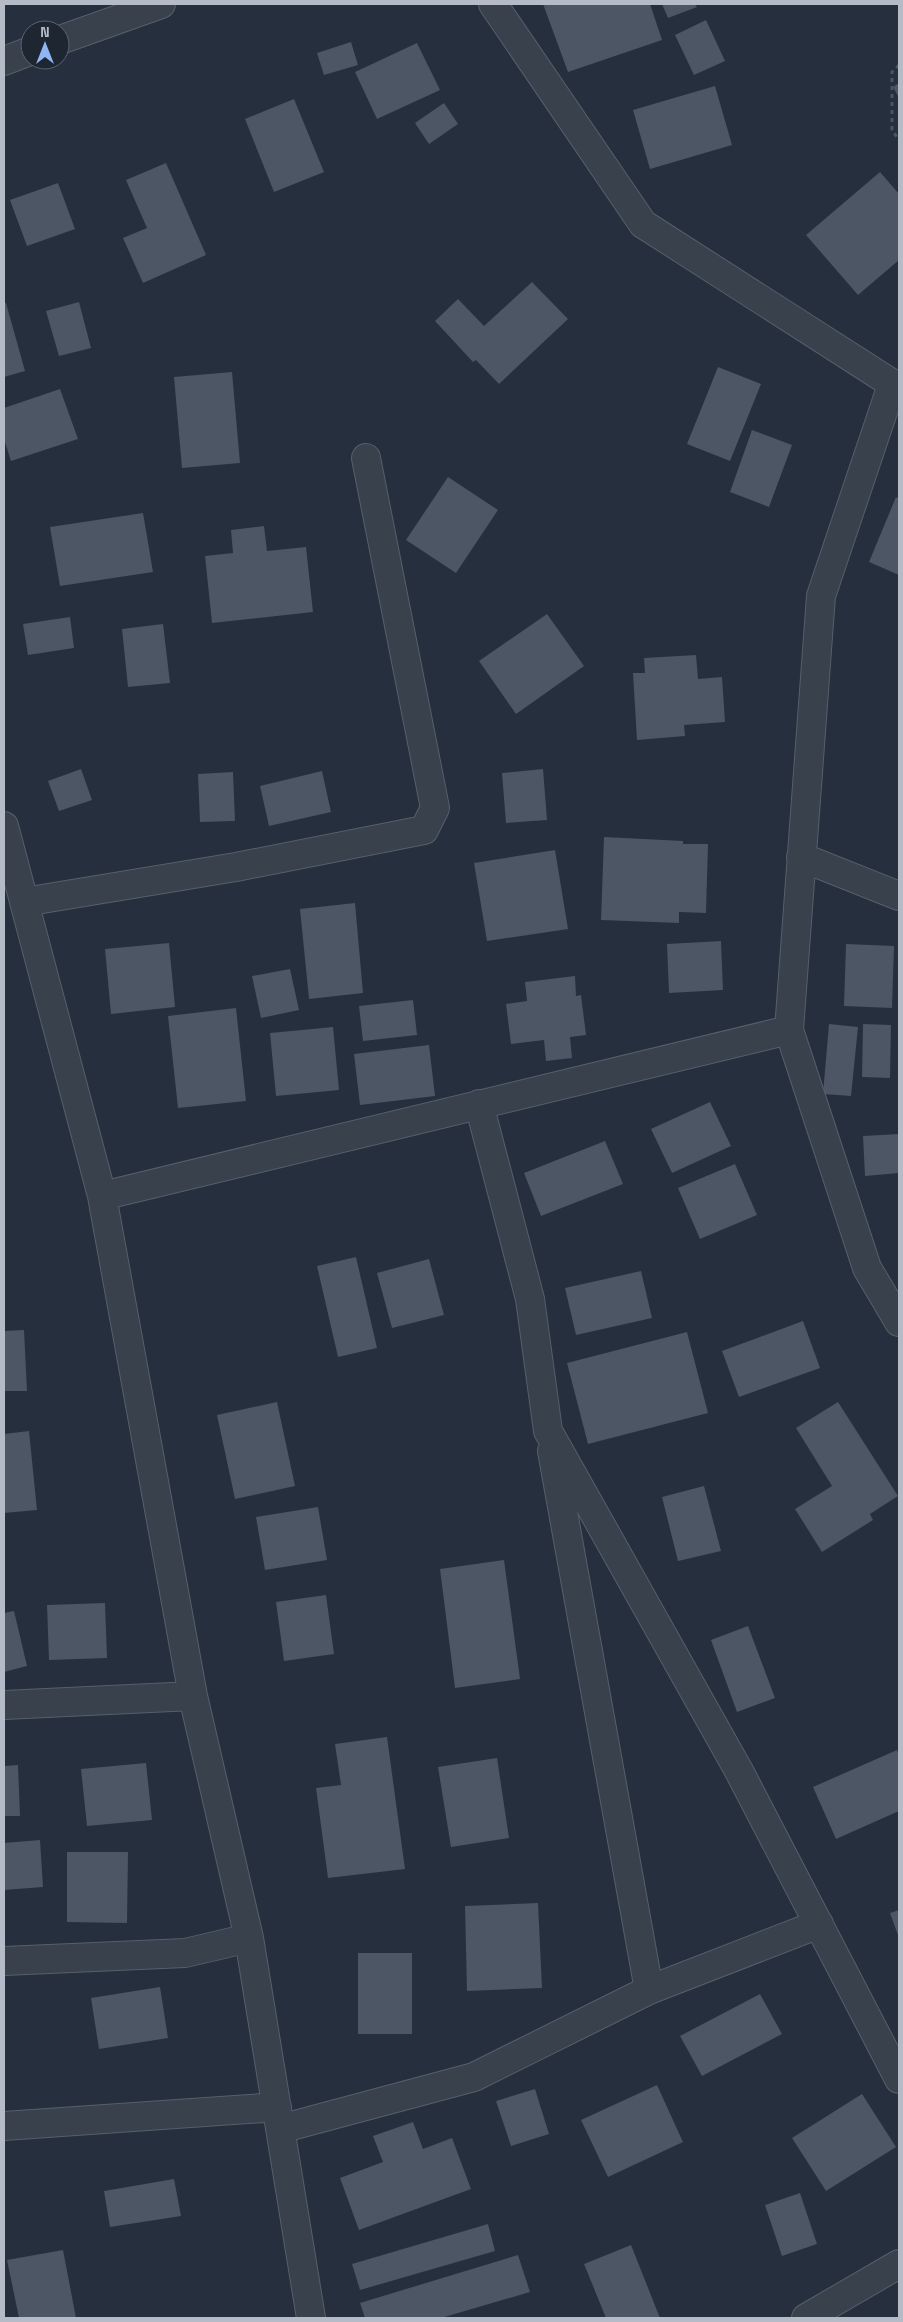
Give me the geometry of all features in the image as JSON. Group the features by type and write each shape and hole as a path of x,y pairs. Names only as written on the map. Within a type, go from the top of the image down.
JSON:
{"street":[{"path":"70,36 161,4"},
{"path":"493,4 642,224 896,386 820,596 789,1030 867,1268 899,1322"},
{"path":"4,61 20,55"},
{"path":"24,902 236,867 424,830 435,808 366,458"},
{"path":"4,826 102,1196 193,1696 249,1938 311,2318"},
{"path":"801,857 899,896"},
{"path":"102,1196 789,1030"},
{"path":"479,1104 530,1299 548,1431 649,1990"},
{"path":"548,1431 739,1771 899,2079"},
{"path":"4,1705 193,1696"},
{"path":"4,2126 278,2118 474,2077 649,1990 819,1924"},
{"path":"4,1961 185,1954 249,1938"},
{"path":"806,2318 899,2264"}],"path":[{"path":"899,65 892,72 892,130 899,140"}],"building":[{"path":"543,4 650,4 662,40 568,72"},
{"path":"662,4 695,4 697,7 668,18"},
{"path":"706,20 725,61 694,75 675,35"},
{"path":"351,42 358,65 324,75 317,53"},
{"path":"417,43 440,90 377,119 355,72"},
{"path":"899,83 899,98 893,87"},
{"path":"715,86 732,145 650,169 633,110"},
{"path":"294,99 324,172 274,192 245,119"},
{"path":"444,103 458,124 429,144 415,123"},
{"path":"166,163 206,255 143,283 123,238 147,228 126,180"},
{"path":"880,172 899,194 899,260 858,295 806,235"},
{"path":"58,183 75,229 27,246 10,200"},
{"path":"532,282 568,319 499,384 476,360 473,362 435,321 458,299 484,326"},
{"path":"79,302 91,348 59,356 46,311"},
{"path":"4,303 6,303 25,371 4,377"},
{"path":"718,367 761,384 730,461 687,444"},
{"path":"232,372 240,463 182,468 174,377"},
{"path":"60,389 78,439 11,461 4,439 4,408"},
{"path":"752,430 792,445 769,507 730,492"},
{"path":"448,477 498,510 456,573 406,540"},
{"path":"896,497 899,499 899,575 869,562"},
{"path":"143,513 153,572 60,586 50,527"},
{"path":"264,526 267,551 306,547 313,612 212,623 205,556 233,553 231,530"},
{"path":"547,614 584,666 516,714 479,661"},
{"path":"70,617 74,648 28,655 23,624"},
{"path":"163,624 170,683 128,687 122,629"},
{"path":"696,655 698,679 722,677 725,722 684,725 685,736 637,740 633,673 645,673 644,658"},
{"path":"81,769 92,800 59,811 48,781"},
{"path":"543,769 547,820 506,823 502,773"},
{"path":"322,771 331,812 269,826 260,786"},
{"path":"233,772 235,821 200,822 198,774"},
{"path":"604,837 683,841 683,844 708,844 706,913 679,912 679,923 601,920"},
{"path":"555,850 568,929 487,941 474,863"},
{"path":"355,903 363,993 309,999 300,909"},
{"path":"721,941 723,990 669,993 667,944"},
{"path":"169,943 175,1007 111,1014 105,949"},
{"path":"846,944 894,946 892,1008 844,1006"},
{"path":"290,969 299,1010 261,1018 252,976"},
{"path":"575,976 576,996 581,995 586,1035 570,1037 572,1058 546,1061 544,1040 511,1044 506,1004 527,1001 525,982"},
{"path":"413,1000 417,1035 363,1041 359,1006"},
{"path":"236,1008 246,1101 178,1108 168,1016"},
{"path":"829,1024 858,1027 851,1096 823,1094"},
{"path":"863,1024 891,1025 890,1078 862,1077"},
{"path":"333,1027 339,1090 276,1096 270,1033"},
{"path":"429,1045 435,1096 360,1105 354,1054"},
{"path":"710,1102 731,1146 672,1173 651,1129"},
{"path":"899,1134 899,1173 865,1176 863,1136"},
{"path":"605,1141 623,1184 541,1216 524,1173"},
{"path":"735,1164 757,1215 700,1239 678,1188"},
{"path":"356,1257 377,1348 338,1357 317,1266"},
{"path":"429,1259 444,1315 392,1328 377,1273"},
{"path":"641,1271 652,1318 576,1335 565,1288"},
{"path":"803,1321 820,1368 739,1397 722,1351"},
{"path":"24,1330 27,1391 4,1391 4,1331"},
{"path":"687,1332 708,1413 588,1444 567,1363"},
{"path":"277,1402 295,1486 235,1499 217,1415"},
{"path":"838,1402 898,1496 870,1514 873,1520 822,1552 795,1509 832,1486 796,1428"},
{"path":"29,1431 37,1510 4,1513 4,1434"},
{"path":"704,1486 721,1551 678,1561 662,1497"},
{"path":"318,1507 327,1560 265,1570 256,1517"},
{"path":"504,1560 520,1679 455,1688 440,1569"},
{"path":"326,1595 334,1654 284,1661 276,1602"},
{"path":"105,1603 107,1658 49,1660 47,1605"},
{"path":"14,1611 27,1666 4,1672 4,1613"},
{"path":"748,1626 775,1698 737,1712 711,1640"},
{"path":"387,1737 405,1869 328,1878 316,1788 341,1785 335,1744"},
{"path":"897,1750 899,1755 899,1811 836,1839 813,1787"},
{"path":"497,1758 509,1838 451,1847 438,1767"},
{"path":"146,1763 152,1820 87,1826 81,1769"},
{"path":"18,1765 20,1816 4,1816 4,1766"},
{"path":"40,1840 43,1887 4,1890 4,1843"},
{"path":"67,1852 128,1852 127,1923 67,1922"},
{"path":"538,1903 542,1988 467,1991 465,1906"},
{"path":"899,1910 899,1938 890,1913"},
{"path":"358,1953 412,1953 412,2034 358,2034"},
{"path":"160,1987 168,2038 99,2049 91,1998"},
{"path":"760,1994 782,2034 702,2076 680,2036"},
{"path":"657,2085 683,2142 608,2177 581,2120"},
{"path":"535,2089 549,2134 511,2146 496,2101"},
{"path":"862,2094 896,2147 826,2191 792,2138"},
{"path":"413,2122 423,2149 452,2138 471,2189 359,2230 340,2178 383,2162 373,2136"},
{"path":"174,2179 181,2216 110,2227 104,2191"},
{"path":"800,2193 817,2244 782,2256 765,2205"},
{"path":"488,2224 495,2251 360,2290 352,2264"},
{"path":"631,2245 660,2318 606,2318 584,2264"},
{"path":"63,2250 76,2318 19,2318 7,2260"},
{"path":"518,2255 530,2292 441,2318 365,2318 360,2303"}]}
